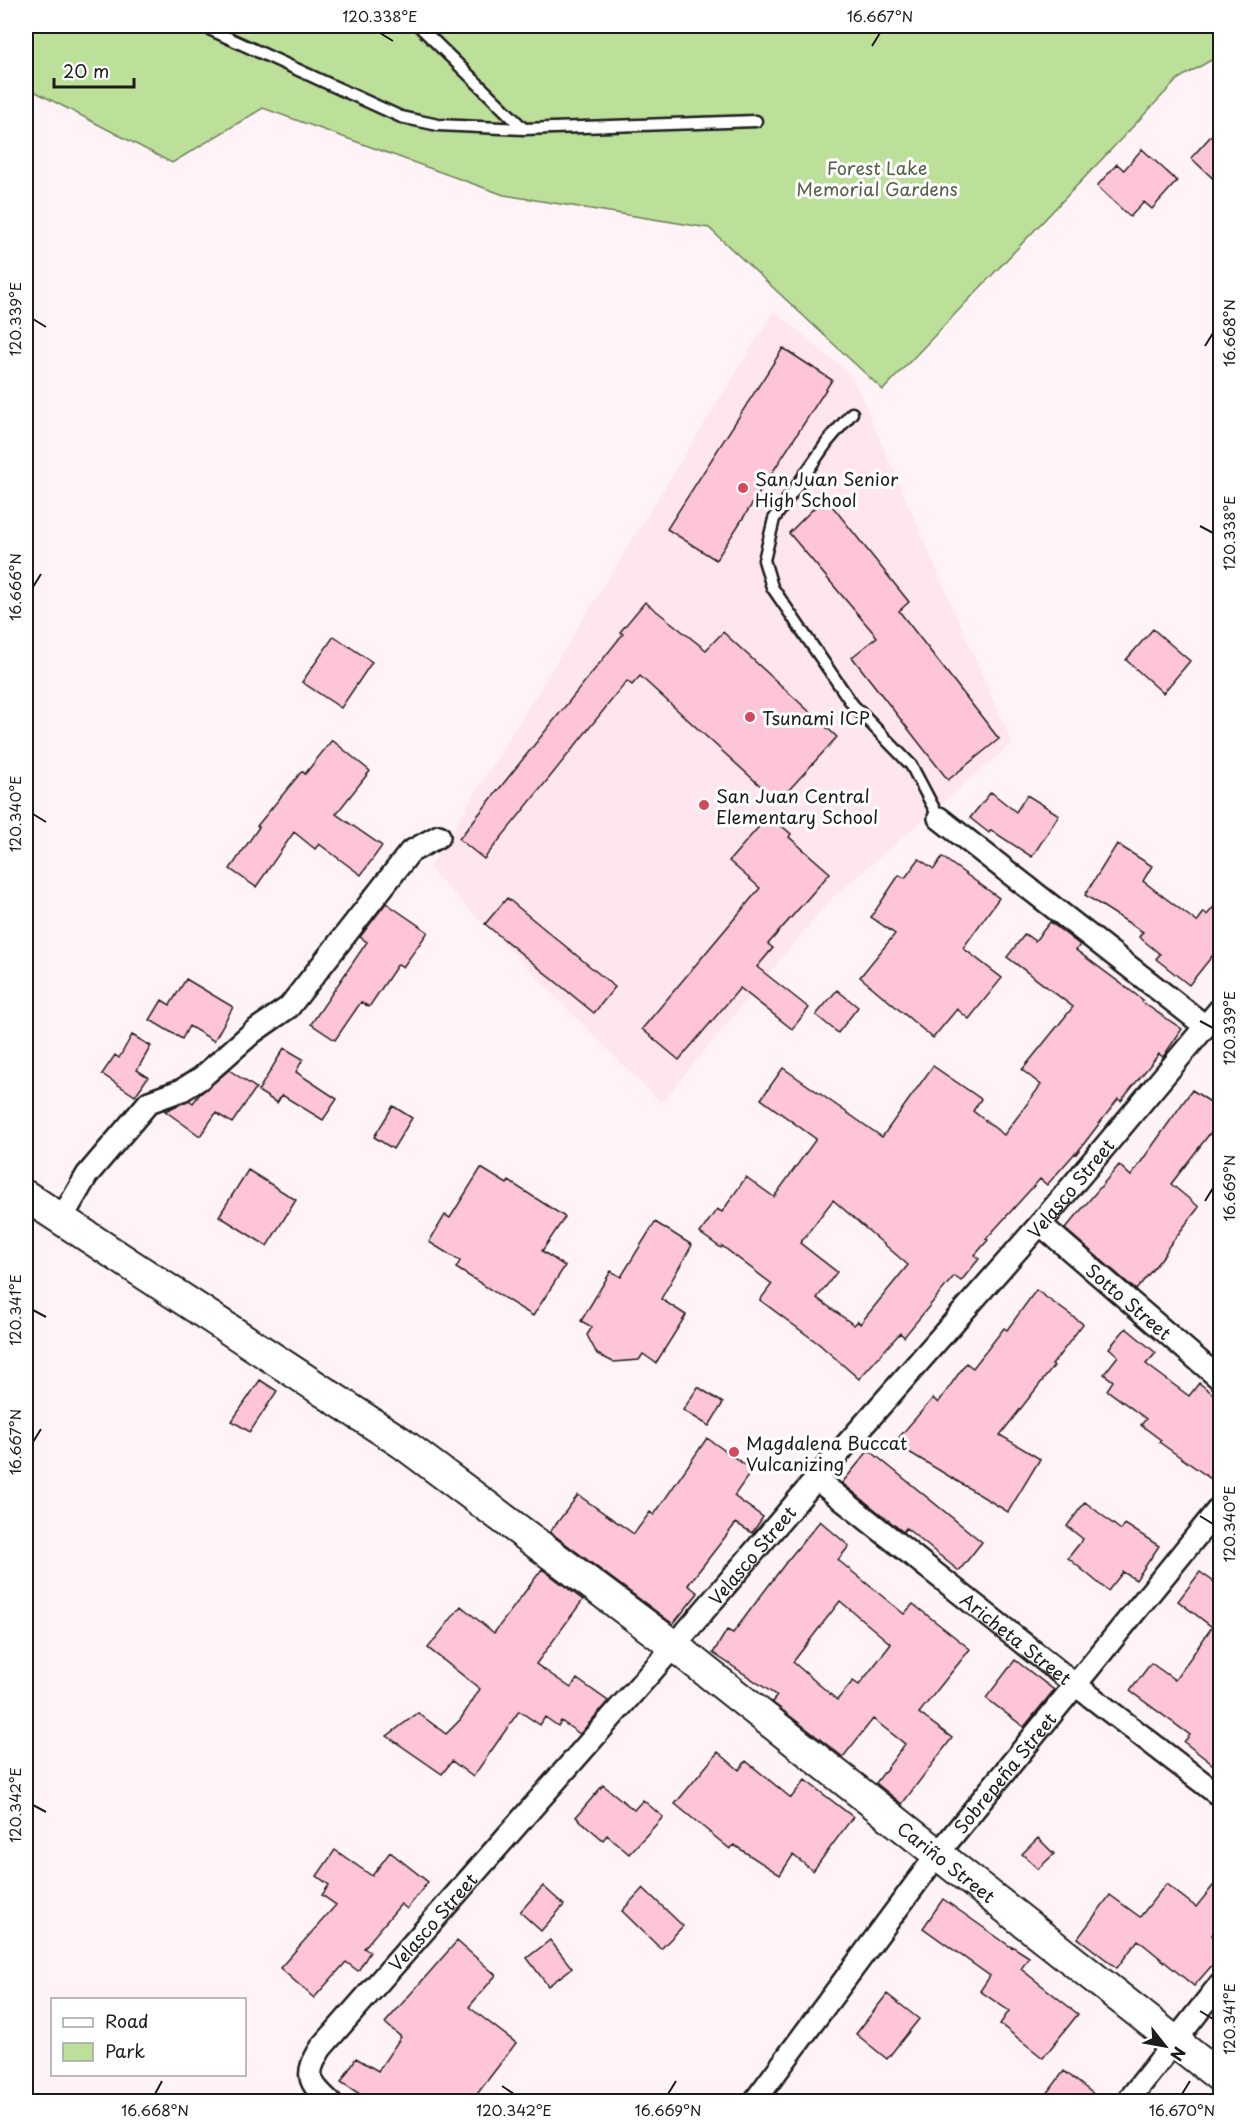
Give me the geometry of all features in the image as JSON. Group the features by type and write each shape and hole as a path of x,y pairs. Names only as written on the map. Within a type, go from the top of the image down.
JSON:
{"street":[{"path":"939,818 1205,1026"},
{"path":"62,1218 87,1175 149,1102 182,1090 201,1078 253,1032 289,1007 410,852 439,836"},
{"name":"Velasco Street","path":"330,2102 317,2090 310,2078 311,2065 321,2048 1040,1224 1221,1009"},
{"name":"Cariño Street","path":"26,1196 402,1443 674,1646 1221,2077"},
{"name":"Sotto Street","path":"1040,1224 1221,1379"},
{"name":"Aricheta Street","path":"816,1479 1077,1686 1221,1796"},
{"name":"Sobrepeña Street","path":"754,2102 937,1855 1221,1507"},
{"path":"1127,2102 1221,1984"}],"lane":[{"path":"419,26 524,129"},
{"path":"209,29 401,117 438,125 524,129 756,121"},
{"path":"852,413 828,441 774,519 764,560 772,587 853,705 911,765 939,818"}],"shaded area":[{"name":"San Juan Central Elementary School","path":"774,311 852,376 1012,743 831,899 661,1103 429,868"}],"green space":[{"name":"Forest Lake Memorial Gardens","path":"26,26 1220,26 1220,55 1178,79 883,390 709,228 504,195 263,108 172,163 26,87"}],"building":[{"path":"1221,125 1221,186 1191,158"},
{"path":"1142,149 1177,181 1152,209 1144,202 1130,217 1097,186 1117,164 1124,170"},
{"path":"783,348 832,380 716,560 667,529"},
{"path":"825,497 909,602 899,611 999,739 948,780 852,657 877,637 789,533"},
{"path":"645,602 706,650 723,632 837,737 778,802 640,676 632,685 627,681 484,859 459,839 623,634 620,632"},
{"path":"1153,629 1190,661 1163,693 1126,660"},
{"path":"334,636 372,662 341,708 302,682"},
{"path":"332,740 370,771 336,814 382,846 361,875 319,844 315,849 294,832 256,887 230,869 259,827 257,826 302,771 305,774"},
{"path":"991,792 1016,812 1027,795 1059,815 1032,857 991,830 989,833 970,818"},
{"path":"769,815 791,834 789,837 830,873 768,944 773,948 757,967 809,1008 792,1029 740,988 679,1060 642,1029 760,888 729,861"},
{"path":"1117,844 1152,866 1143,881 1197,922 1204,912 1207,915 1221,898 1221,945 1189,985 1156,959 1160,954 1139,937 1143,932 1085,895"},
{"path":"942,857 999,898 963,948 1002,978 969,1019 957,1009 933,1038 860,977 895,934 871,917 899,875 905,878 919,859 934,869"},
{"path":"507,898 615,987 594,1013 485,924"},
{"path":"386,903 428,932 403,967 398,964 369,1007 361,1002 335,1040 311,1024 367,942 360,937"},
{"path":"1050,922 1080,945 1076,950 1143,1000 1142,1002 1182,1029 1163,1057 1159,1054 1121,1101 1118,1099 1076,1154 1047,1185 1040,1179 986,1239 988,1240 975,1255 979,1259 961,1281 954,1276 904,1337 900,1333 859,1379 819,1344 760,1300 772,1284 722,1246 721,1248 700,1233 717,1209 722,1212 746,1177 774,1197 816,1139 761,1099 783,1068 882,1137 933,1066 981,1099 973,1111 1004,1135 1041,1085 1022,1070 1073,1007 1007,957 1025,934 1035,941","holes":["833,1200 908,1265 860,1324 858,1321 854,1325 817,1298 837,1272 800,1243"]},
{"path":"186,979 233,1007 214,1041 189,1026 182,1039 150,1020 162,1000 170,1005"},
{"path":"837,990 858,1007 838,1033 816,1015"},
{"path":"132,1035 151,1046 137,1070 148,1077 135,1096 102,1074 115,1055 119,1058"},
{"path":"284,1048 303,1059 296,1072 337,1099 323,1120 282,1095 277,1103 258,1091"},
{"path":"229,1070 256,1088 232,1123 216,1113 200,1136 165,1111 189,1100 193,1103 199,1095"},
{"path":"1192,1090 1221,1109 1221,1119 1171,1184 1199,1207 1136,1290 1065,1229 1119,1165 1131,1176"},
{"path":"393,1106 412,1118 393,1149 374,1137"},
{"path":"481,1168 507,1184 509,1181 565,1217 542,1251 565,1266 533,1316 456,1268 460,1261 429,1242 445,1215 450,1218"},
{"path":"248,1170 296,1200 267,1246 219,1216"},
{"path":"655,1222 692,1245 661,1299 686,1315 656,1363 643,1354 639,1360 613,1362 597,1354 587,1335 592,1327 581,1321 611,1271 621,1277"},
{"path":"1036,1290 1083,1324 1052,1365 1054,1366 1000,1435 1040,1459 1008,1512 894,1443 933,1398 938,1403 966,1363 973,1368 1004,1328 1007,1330"},
{"path":"1126,1328 1156,1353 1146,1364 1189,1396 1199,1383 1221,1400 1221,1486 1159,1442 1161,1440 1141,1425 1146,1419 1107,1390 1113,1381 1104,1374 1118,1356 1109,1348"},
{"path":"260,1380 277,1391 250,1432 232,1421"},
{"path":"698,1387 723,1403 709,1426 683,1410"},
{"path":"707,1438 752,1470 734,1496 763,1517 752,1533 736,1523 688,1585 698,1593 673,1624 550,1532 578,1495 634,1534 650,1512 654,1515"},
{"path":"869,1450 982,1542 959,1571 906,1528 903,1532 842,1483"},
{"path":"1085,1502 1121,1530 1125,1524 1159,1546 1136,1580 1123,1572 1108,1591 1068,1558 1083,1539 1067,1526"},
{"path":"820,1521 849,1546 838,1560 904,1614 913,1604 970,1649 919,1713 952,1738 902,1804 876,1783 905,1744 873,1719 843,1757 772,1702 777,1696 713,1653 727,1630 733,1633","holes":["840,1601 891,1644 859,1685 853,1681 837,1700 793,1662"]},
{"path":"542,1569 583,1600 536,1664 571,1688 577,1679 608,1701 580,1734 561,1721 558,1726 545,1717 540,1725 519,1711 473,1777 452,1761 442,1774 387,1736 418,1713 446,1734 460,1720 480,1689 428,1648 461,1606 494,1633"},
{"path":"1200,1572 1221,1587 1221,1771 1184,1742 1190,1735 1130,1691 1151,1663 1175,1680 1212,1627 1178,1601"},
{"path":"1015,1660 1054,1690 1024,1727 986,1698"},
{"path":"718,1752 739,1770 746,1761 791,1798 805,1780 853,1817 813,1871 793,1855 780,1875 734,1845 730,1849 675,1804"},
{"path":"603,1785 634,1810 643,1800 663,1817 629,1854 607,1835 603,1840 576,1817"},
{"path":"1038,1838 1054,1854 1038,1869 1022,1854"},
{"path":"335,1850 372,1876 390,1852 428,1882 407,1909 401,1904 364,1948 370,1952 358,1971 346,1962 314,1998 280,1968 336,1905 322,1895 329,1885 317,1876"},
{"path":"1221,1876 1221,1924 1212,1935 1221,1943 1221,1955 1194,1986 1138,1940 1117,1968 1078,1938 1110,1895 1140,1917 1166,1884 1196,1907"},
{"path":"543,1886 564,1905 541,1931 520,1912"},
{"path":"643,1888 683,1926 661,1949 622,1911"},
{"path":"943,1899 1029,1957 1021,1969 1078,2014 1043,2058 1000,2024 1009,2011 980,1991 990,1976 923,1928"},
{"path":"550,1940 572,1968 548,1986 527,1958"},
{"path":"457,1941 496,1975 469,2007 516,2043 471,2102 372,2102 341,2082 356,2058 378,2071 401,2037 385,2023"},
{"path":"887,1994 919,2019 887,2059 856,2034"},
{"path":"1064,2071 1104,2102 1041,2102"}],"place":[{"name":"San Juan Senior High School","path":"743,488"},
{"name":"Tsunami ICP","path":"750,717"},
{"name":"San Juan Central Elementary School","path":"704,805"},
{"name":"Magdalena Buccat Vulcanizing","path":"734,1452"}]}
